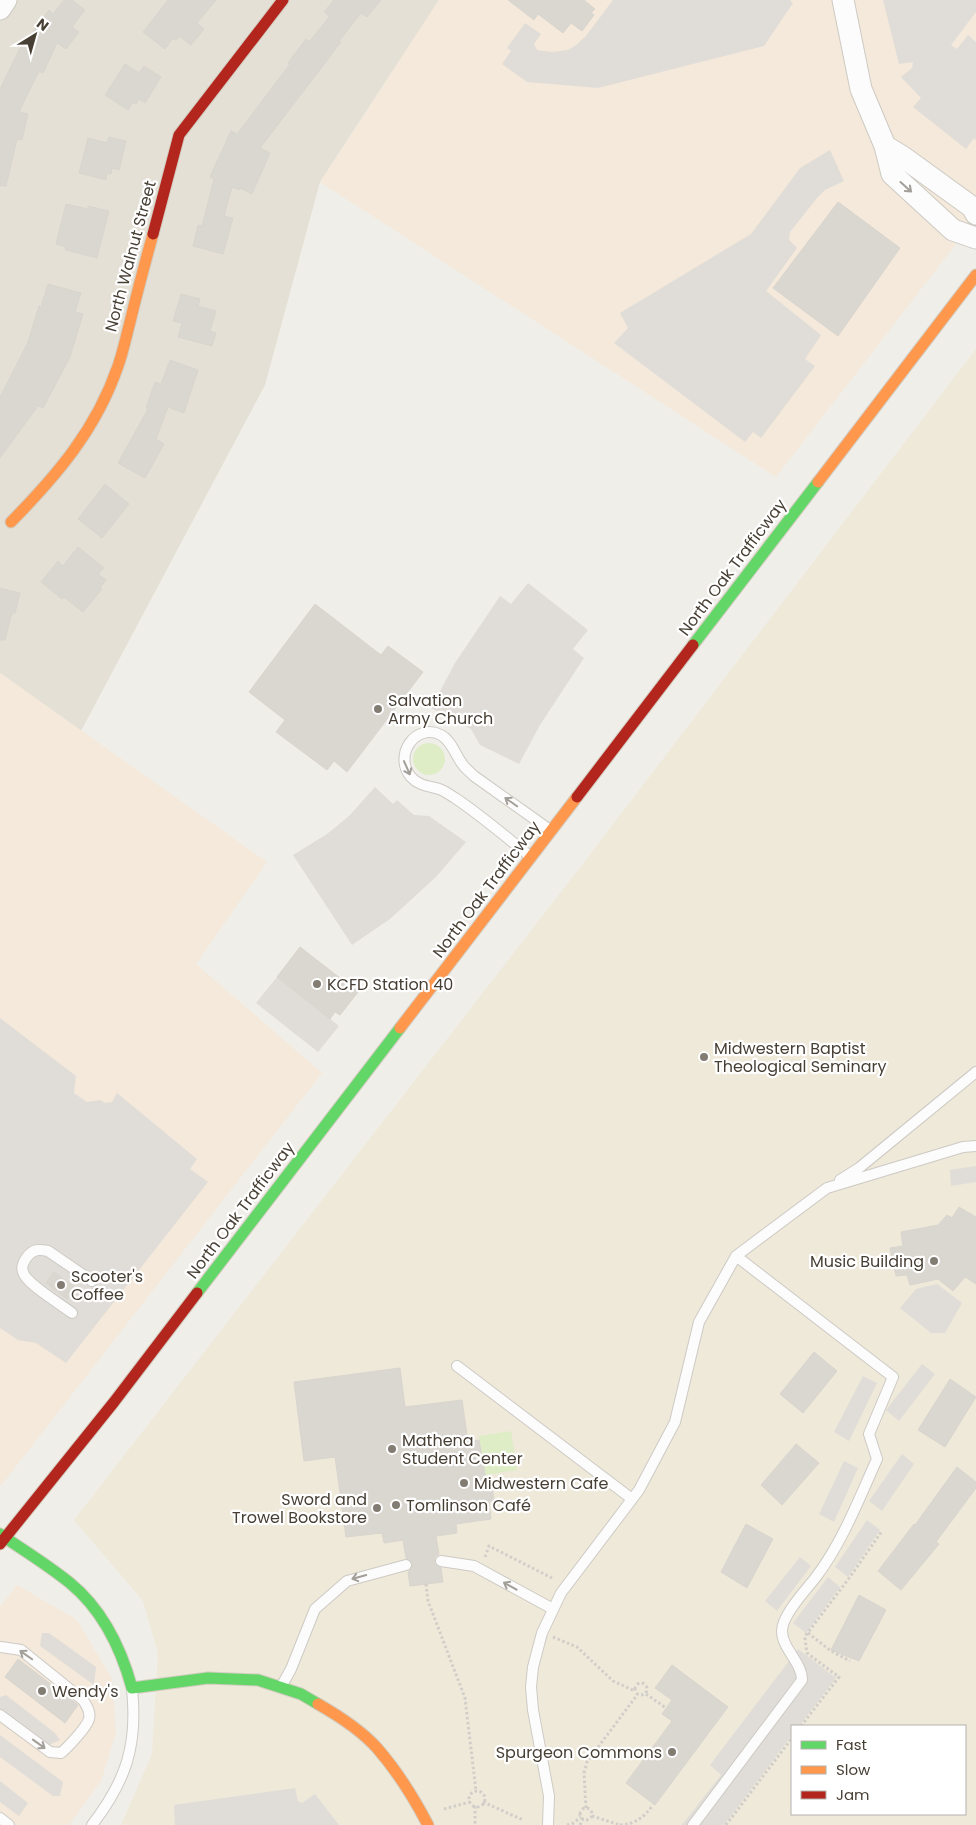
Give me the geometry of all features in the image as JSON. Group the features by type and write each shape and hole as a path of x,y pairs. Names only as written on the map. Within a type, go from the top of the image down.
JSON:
{"main road":[{"name":"North Walnut Street","path":"10,522 40,492 72,454 109,390 118,366 179,135 193,114 283,0"},
{"name":"North Oak Trafficway","path":"1,1535 114,1402 976,274"},
{"path":"1,1535 71,1584 98,1612 115,1640 126,1666 132,1688 208,1678 258,1680 301,1694 341,1718 376,1747 415,1801 428,1825"}],"street":[{"path":"0,9 6,0"},
{"path":"843,0 861,89 885,146 892,174 953,230 976,238"},
{"path":"885,146 972,207 976,214"}],"lane":[{"path":"531,856 456,798 439,789 421,785 412,778 406,770 403,759 406,748 412,740 420,734 432,732 442,736 449,742 464,766 474,776 551,830"},
{"path":"548,1825 549,1796 531,1687 533,1667 539,1644 561,1593 639,1490 675,1422 699,1322 736,1256 827,1188 860,1168 976,1072"},
{"path":"827,1188 963,1147 976,1146"},
{"path":"72,1312 31,1283 22,1272 22,1265 25,1260 32,1252 39,1249 48,1251 92,1281"},
{"path":"693,1825 802,1680 802,1673 785,1644 783,1626 789,1613 821,1571 843,1534 877,1459 869,1434 893,1377 736,1256"},
{"path":"457,1366 632,1499"},
{"path":"440,1561 474,1566 553,1609"},
{"path":"281,1687 291,1669 314,1609 348,1581 406,1566"},
{"path":"0,1715 50,1752 61,1753 70,1746 89,1719 89,1710 83,1700 21,1650 1,1647"},
{"path":"92,1825 110,1800 129,1756 134,1733 132,1688"},
{"path":"0,1818 9,1825"}],"path":[{"path":"802,1725 839,1677 807,1653 805,1639 882,1531"},
{"path":"484,1560 489,1546 552,1578"},
{"path":"426,1584 428,1601 465,1698 476,1791"},
{"path":"808,1633 831,1651 850,1661"},
{"path":"553,1637 577,1647 613,1681 635,1690 638,1695"},
{"path":"635,1690 636,1685 642,1683 647,1687 646,1694"},
{"path":"638,1695 646,1694"},
{"path":"646,1694 666,1708"},
{"path":"586,1808 584,1773 587,1762 638,1695"},
{"path":"726,1825 791,1739"},
{"path":"470,1802 470,1795 476,1791"},
{"path":"470,1802 475,1806 480,1806 483,1802 483,1794 476,1791"},
{"path":"440,1811 470,1802"},
{"path":"483,1802 523,1820"},
{"path":"568,1825 582,1818 590,1819 592,1816 620,1825 634,1823 644,1816 653,1805"},
{"path":"475,1806 475,1825"},
{"path":"586,1808 592,1811 592,1816"},
{"path":"580,1825 581,1811 586,1808"}],"shaded area":[{"path":"0,0 439,0 320,182 265,385 81,731 0,673"},
{"path":"439,0 976,0 976,218 776,477 320,182"},
{"path":"613,0 790,0 793,3 764,46 598,88 527,82 502,64 511,51 507,48 525,23 541,34 534,44 537,50 552,52 568,50 586,36"},
{"path":"883,0 976,0 976,12 951,45 957,49 968,35 976,42 976,140 974,138 966,149 913,107 921,98 901,77 912,68 913,62 899,64"},
{"path":"830,150 844,181 825,190 790,232 789,240 797,248 766,291 821,335 805,359 815,366 761,438 753,432 745,442 614,343 628,328 620,313 751,234 800,168"},
{"name":"Midwestern Baptist Theological Seminary","path":"976,349 976,1825 121,1825 152,1754 158,1653 143,1601 74,1520 585,861"},
{"path":"528,583 588,630 573,649 584,658 540,725 519,764 480,745 471,729 431,708 455,663 500,596 511,604"},
{"path":"0,673 267,862 196,964 322,1073 0,1487"},
{"path":"375,787 393,804 397,800 414,815 429,816 466,842 436,877 390,919 352,945 293,855 327,834 349,816"},
{"path":"277,977 339,1026 318,1052 256,1003"},
{"path":"0,1018 76,1076 74,1093 87,1102 100,1100 105,1103 112,1102 117,1093 197,1159 190,1169 208,1182 66,1363 36,1343 18,1340 0,1328"},
{"path":"976,1166 976,1182 951,1186 950,1170"},
{"path":"937,1284 962,1303 945,1333 931,1333 900,1308 916,1289"},
{"path":"922,1364 935,1374 899,1421 886,1410"},
{"path":"863,1376 877,1383 849,1441 834,1432"},
{"path":"902,1454 914,1464 882,1511 869,1501"},
{"path":"844,1461 858,1468 834,1522 819,1514"},
{"path":"867,1520 880,1530 848,1577 835,1567"},
{"path":"800,1557 811,1566 777,1611 765,1601"},
{"path":"828,1577 840,1587 806,1633 793,1623"},
{"path":"17,1585 77,1620 112,1679 116,1733 101,1781 69,1825 0,1825 0,1607"},
{"path":"42,1633 49,1633 96,1667 94,1685 40,1646"},
{"path":"798,1649 836,1678 800,1725 791,1725 791,1736 724,1825 682,1825 721,1775 710,1765"},
{"path":"6,1695 55,1733 60,1740 47,1746 0,1710 0,1697"},
{"path":"0,1735 63,1782 60,1796 53,1796 0,1757"},
{"path":"0,1781 28,1803 19,1816 0,1802"},
{"path":"295,1788 298,1801 302,1803 315,1794 339,1825 175,1825 174,1805"}],"green space":[{"path":"429,743 435,744 440,748 444,753 444,765 440,770 435,774 429,775 423,774 418,770 414,765 413,759 414,753 418,748 423,744"},
{"path":"511,1431 517,1470 485,1475 479,1436"}],"building":[{"path":"64,0 72,0 85,10 72,27 79,32 66,49 57,43 43,73 39,71 19,112 28,114 22,140 17,139 6,186 0,186 0,89 24,40 26,41 49,10 53,14"},
{"path":"168,0 216,0 197,23 204,29 191,45 179,36 176,40 173,38 165,49 143,32"},
{"path":"334,0 381,0 367,17 361,13 260,148 270,153 252,194 240,188 239,190 232,187 224,216 233,218 223,254 193,246 198,225 202,226 214,179 210,177 231,131 237,134 290,64 288,63 306,39 309,42 330,16 324,12"},
{"path":"508,0 584,0 595,9 591,13 594,15 582,31 571,23 563,33 538,14 534,20"},
{"path":"125,64 139,73 144,66 161,77 145,103 139,99 136,104 133,102 128,110 105,95"},
{"path":"109,137 126,141 119,170 112,168 111,174 107,173 106,180 79,173 88,138 107,143"},
{"path":"838,202 900,248 838,336 773,288"},
{"path":"66,204 88,209 88,206 109,211 97,258 65,250 66,247 56,244"},
{"path":"48,284 81,293 75,312 83,314 70,357 43,408 38,406 0,458 0,397 28,342"},
{"path":"181,294 200,299 198,306 216,311 210,331 216,333 212,346 178,337 182,323 173,321"},
{"path":"170,360 198,370 184,413 168,407 156,439 164,444 145,478 118,463 148,409 146,408 155,382 161,384"},
{"path":"105,484 129,504 102,538 78,519"},
{"path":"78,547 104,568 98,574 106,580 100,588 102,589 83,612 64,597 62,599 41,582 58,561 63,566"},
{"path":"0,588 20,593 15,613 12,613 5,640 0,640"},
{"path":"315,604 381,655 388,646 423,672 347,772 334,761 327,770 276,732 285,720 249,692"},
{"name":"KCFD Station 40","path":"300,947 358,992 340,1015 335,1012 330,1019 277,977"},
{"name":"Music Building","path":"959,1207 976,1217 976,1284 965,1277 953,1291 938,1279 910,1285 907,1275 896,1276 890,1248 903,1246 901,1232 938,1225 947,1215 952,1218"},
{"name":"Scooter's Coffee","path":"54,1272 75,1288 67,1299 46,1283"},
{"path":"814,1352 837,1371 803,1413 780,1394"},
{"name":"Mathena Student Center","path":"400,1368 405,1407 462,1400 468,1442 479,1440 486,1480 491,1479 494,1501 489,1501 491,1519 456,1524 457,1533 436,1536 439,1554 435,1557 434,1563 441,1568 443,1582 410,1586 408,1572 413,1564 406,1558 403,1540 384,1543 382,1533 346,1537 335,1457 304,1461 294,1382"},
{"path":"950,1379 976,1397 945,1447 918,1430"},
{"path":"796,1444 819,1463 782,1505 761,1485"},
{"path":"957,1467 976,1482 976,1488 936,1542 939,1544 901,1590 878,1571 915,1525"},
{"path":"746,1524 773,1539 747,1588 721,1572"},
{"path":"859,1595 886,1610 859,1661 831,1650"},
{"name":"Wendy's","path":"18,1659 78,1705 65,1723 5,1677"},
{"name":"Spurgeon Commons","path":"672,1665 728,1707 655,1805 626,1783 672,1721 662,1714 672,1700 655,1688"}],"traffic: fast":[{"path":"693,645 818,482"},
{"path":"197,1293 400,1028"},
{"path":"0,1534 62,1576 92,1605 116,1644 132,1688 208,1678 258,1680 301,1694 318,1704"}],"traffic: slow":[{"path":"11,522 44,487 74,450 87,431 109,389 120,361 153,234"},
{"path":"818,482 976,275"},
{"path":"400,1028 577,797"},
{"path":"318,1704 364,1735 377,1748 405,1785 428,1825"}],"traffic: jam":[{"path":"153,234 179,135 283,0"},
{"path":"577,797 693,645"},
{"path":"0,1544 114,1402 197,1293"}],"place":[{"name":"Salvation Army Church","path":"378,709"},
{"name":"KCFD Station 40","path":"317,984"},
{"name":"Midwestern Baptist Theological Seminary","path":"704,1057"},
{"name":"Music Building","path":"934,1261"},
{"name":"Scooter's Coffee","path":"61,1285"},
{"name":"Mathena Student Center","path":"392,1449"},
{"name":"Midwestern Cafe","path":"464,1483"},
{"name":"Tomlinson Café","path":"396,1505"},
{"name":"Sword and Trowel Bookstore","path":"377,1508"},
{"name":"Wendy's","path":"42,1691"},
{"name":"Spurgeon Commons","path":"672,1752"}]}
